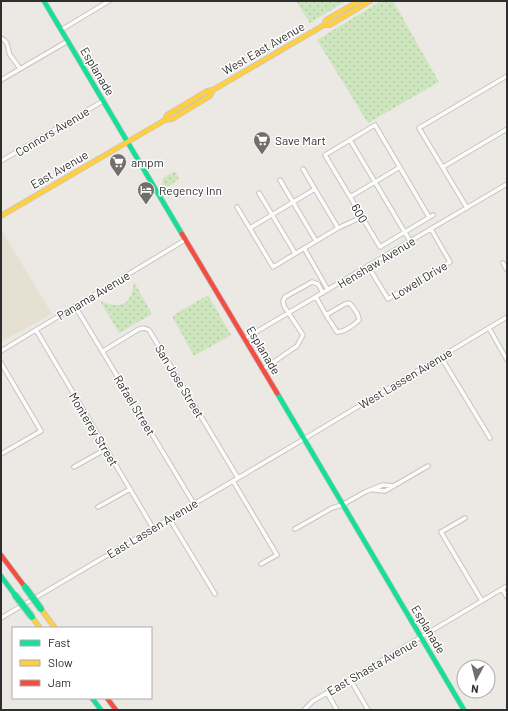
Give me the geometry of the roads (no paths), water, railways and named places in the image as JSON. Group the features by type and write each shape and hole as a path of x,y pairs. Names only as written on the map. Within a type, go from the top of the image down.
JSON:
{"main road":[{"name":"Esplanade","path":"44,1 464,710"},
{"name":"West East Avenue","path":"324,25 326,20 359,1"},
{"name":"West East Avenue","path":"127,142 165,120 168,115 207,91 213,90 324,25 330,25 370,1"},
{"name":"East Avenue","path":"1,216 127,142"},
{"path":"1,555 54,627"},
{"path":"1,576 39,627"},
{"path":"93,699 101,710"},
{"path":"108,699 116,710"}],"street":[{"path":"61,30 110,1"},
{"path":"1,38 6,40 10,54 20,69"},
{"path":"1,80 68,41"},
{"path":"467,208 419,128 507,76"},
{"name":"Connors Avenue","path":"1,161 103,101"},
{"path":"350,197 375,182 400,167 375,125 350,140 375,182 404,232 410,241"},
{"path":"442,167 507,129"},
{"name":"600","path":"350,140 325,155 380,247 431,216 400,167"},
{"path":"303,169 338,228"},
{"path":"280,180 316,241"},
{"name":"Henshaw Avenue","path":"244,339 507,184"},
{"path":"250,228 315,189"},
{"path":"259,193 295,254"},
{"path":"237,207 273,267 338,228 362,217"},
{"name":"Lowell Drive","path":"368,266 388,299 450,262 431,229"},
{"name":"Panama Avenue","path":"1,351 186,240"},
{"path":"304,248 328,290"},
{"path":"503,264 507,270"},
{"path":"262,370 297,346 303,335 284,304 284,298 312,282 316,283 323,293"},
{"path":"316,297 326,315 335,330 339,332 357,322 359,319 352,305 349,303 326,315"},
{"name":"Rafael Street","path":"75,306 194,504"},
{"name":"West Lassen Avenue","path":"304,439 507,317"},
{"name":"San Jose Street","path":"103,351 141,328 146,328 149,330 238,478"},
{"path":"489,328 507,360"},
{"name":"Monterey Street","path":"36,330 153,528"},
{"path":"441,357 490,438"},
{"path":"1,364 41,431 1,454"},
{"name":"East Lassen Avenue","path":"1,618 304,439"},
{"path":"74,467 106,449"},
{"path":"373,490 384,491 428,466"},
{"path":"233,481 277,555 262,564"},
{"path":"295,529 332,508 342,505 365,492 384,485 394,486"},
{"path":"384,485 387,488 384,491"},
{"path":"98,507 130,489"},
{"path":"169,518 215,594"},
{"path":"464,518 441,532 482,601"},
{"name":"East Shasta Avenue","path":"304,710 310,703 507,586"},
{"path":"502,589 507,597"},
{"path":"350,679 368,710"},
{"path":"327,693 337,710"}],"place":[{"name":"Save Mart","path":"262,155"},
{"name":"ampm","path":"118,177"},
{"name":"Regency Inn","path":"146,205"}]}
